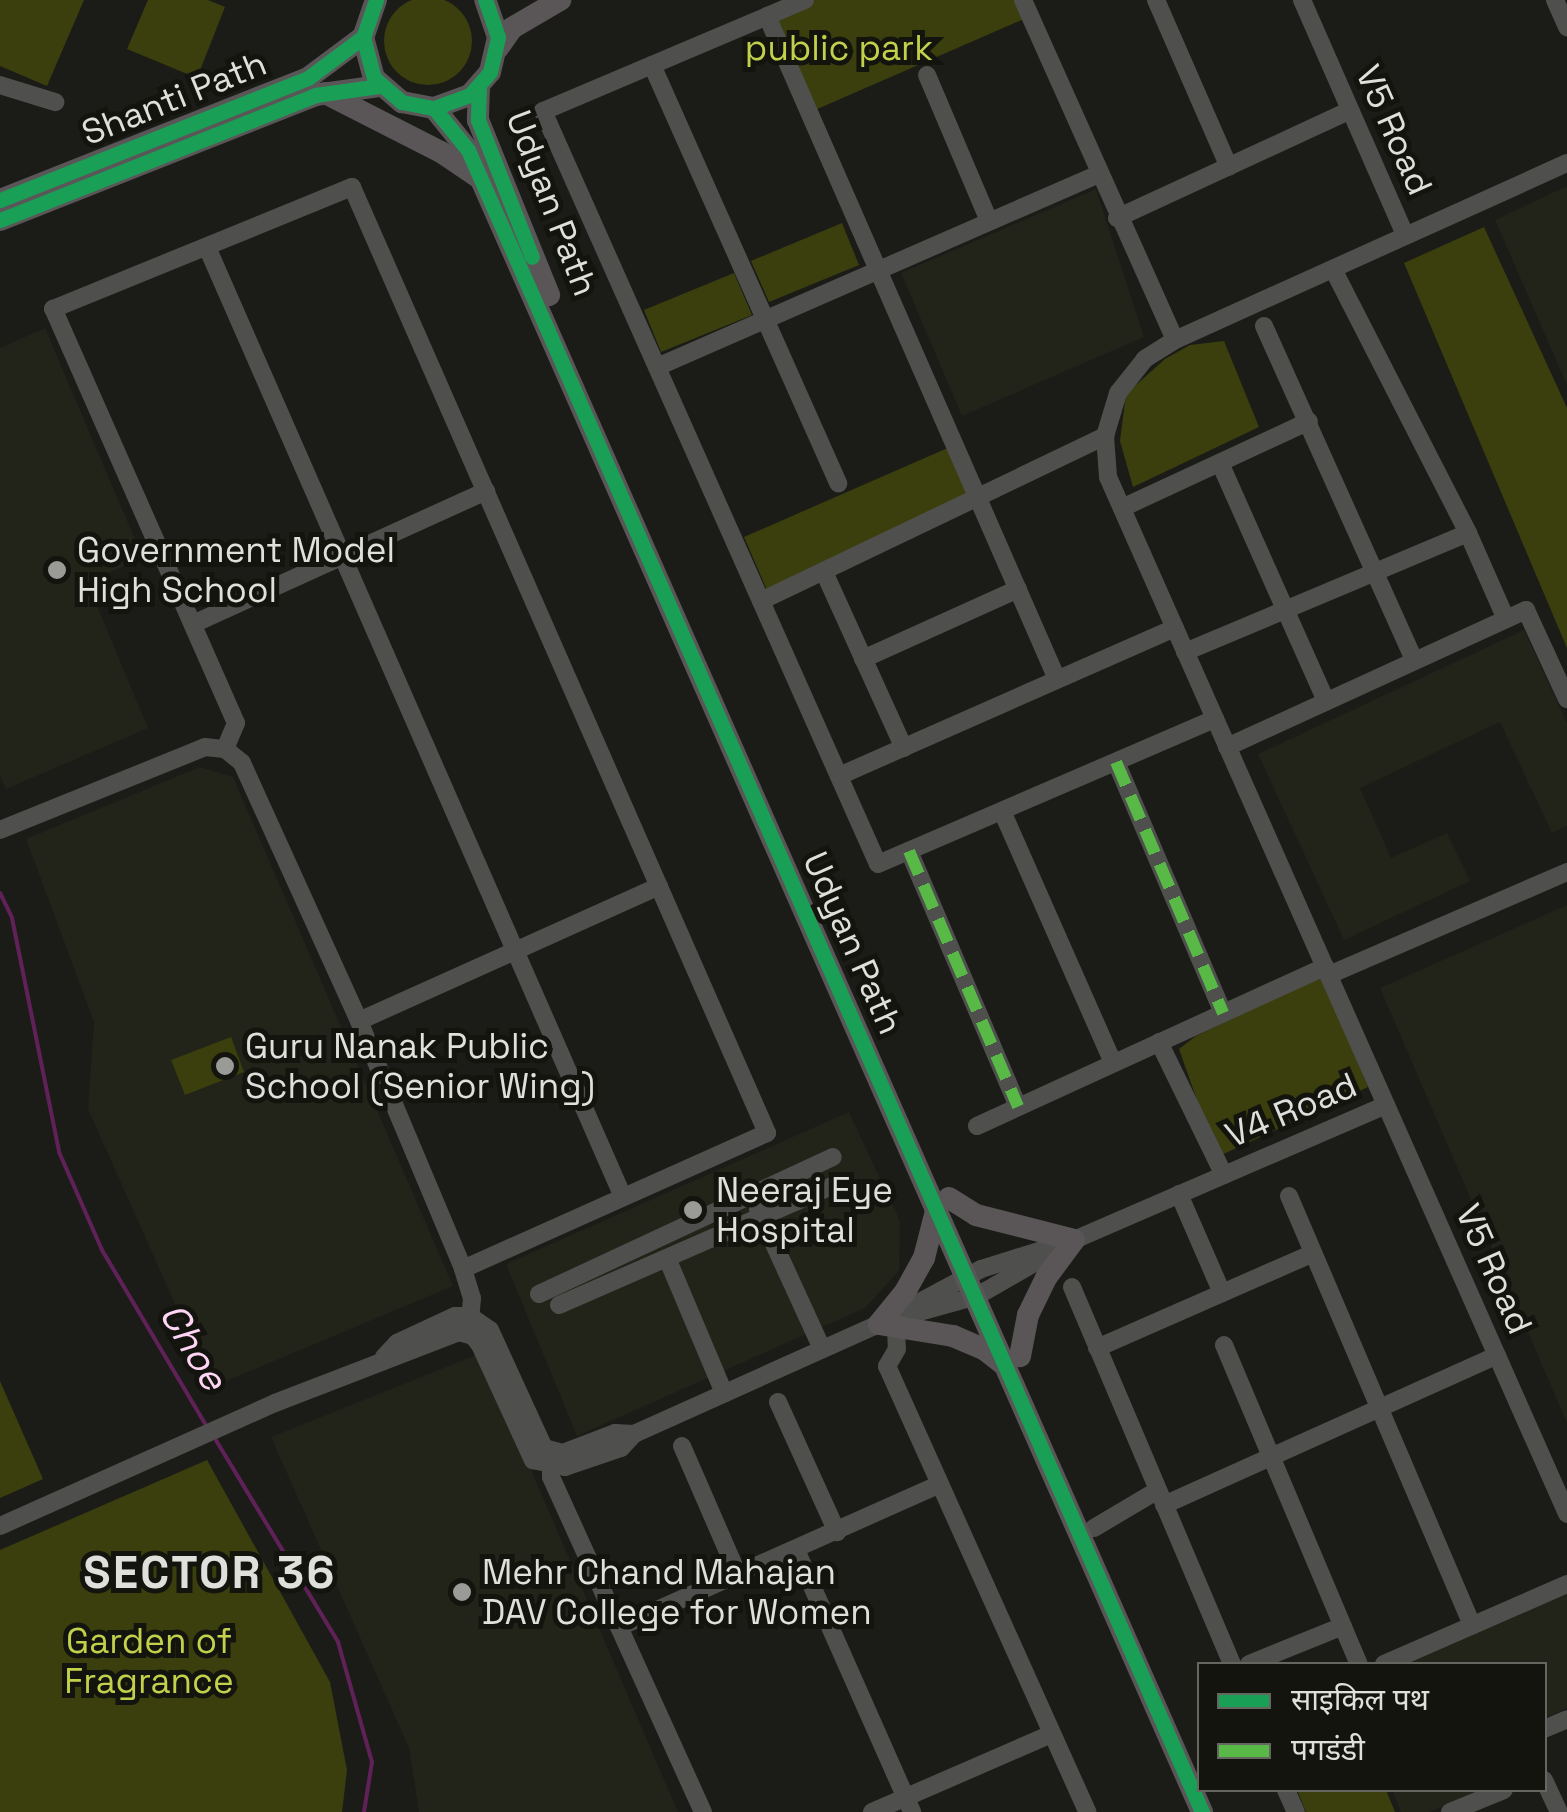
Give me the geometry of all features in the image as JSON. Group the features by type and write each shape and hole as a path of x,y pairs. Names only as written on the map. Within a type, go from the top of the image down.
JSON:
{"main road":[{"path":"375,0 362,38 366,60 380,86 402,102 434,108 450,105 479,87 512,28 560,0"},
{"path":"485,0 495,20 498,48"},
{"name":"Shanti Path","path":"0,200 308,78 362,38"},
{"name":"Shanti Path","path":"0,220 325,92 380,86"},
{"name":"Udyan Path","path":"479,87 478,120 538,272 943,1202"},
{"path":"325,92 441,152 481,180"},
{"name":"Udyan Path","path":"434,108 468,150 943,1202 1202,1812"},
{"path":"943,1202 976,1215 1074,1240 1046,1278 1028,1315 1014,1363 953,1336 887,1324 924,1258 943,1202"},
{"name":"Udyan Path","path":"1014,1363 1094,1528 1197,1763"}],"street":[{"path":"804,0 543,111 878,864 1215,720"},
{"path":"1023,0 1117,218 1175,340"},
{"path":"1156,0 1229,166"},
{"name":"V5 Road","path":"1302,0 1406,235 1567,163"},
{"path":"1555,0 1567,27"},
{"path":"766,16 1057,679"},
{"path":"652,66 838,483"},
{"path":"927,75 988,219"},
{"path":"0,84 54,102"},
{"path":"1117,218 1349,111"},
{"path":"657,366 1098,174"},
{"path":"225,750 236,723 53,309 352,187 768,1133 463,1269"},
{"path":"761,600 825,574 976,496 1105,436 1118,393 1145,359 1175,340 1406,235"},
{"path":"207,247 623,1197"},
{"path":"1334,271 1468,533 1506,619"},
{"path":"1264,326 1414,660"},
{"path":"1122,508 1309,421"},
{"name":"V4 Road","path":"550,1459 615,1433 634,1434 1386,1104 1108,477 1105,436"},
{"path":"1220,462 1326,701"},
{"path":"193,624 486,492"},
{"path":"1185,652 1468,533"},
{"path":"825,574 904,748"},
{"path":"863,659 1018,589"},
{"path":"1228,747 1526,610 1567,699"},
{"path":"839,776 1175,628"},
{"path":"7,827 205,747 225,750 242,764 359,1021 463,1269 471,1325 526,1451 533,1460 550,1459 619,1626 703,1812"},
{"path":"1116,762 1223,1014"},
{"path":"1002,811 1113,1063"},
{"path":"909,851 1018,1106"},
{"path":"977,1126 1223,1014 1567,872"},
{"path":"359,1021 659,886"},
{"path":"1159,1042 1224,1175"},
{"name":"V5 Road","path":"1386,1104 1567,1514"},
{"path":"539,1294 833,1156"},
{"path":"559,1306 843,1181"},
{"path":"1179,1194 1222,1293"},
{"path":"751,1196 822,1349"},
{"path":"1288,1196 1472,1626"},
{"path":"1097,1348 1313,1253"},
{"path":"666,1258 724,1393"},
{"path":"1072,1287 1231,1662"},
{"path":"0,1526 384,1358 398,1343 454,1316 471,1325"},
{"path":"887,1324 897,1349 888,1366 1086,1812"},
{"path":"1224,1345 1358,1662"},
{"path":"1094,1528 1161,1498 1271,1458 1497,1355"},
{"path":"778,1402 837,1532"},
{"path":"682,1446 738,1576"},
{"path":"619,1626 940,1484"},
{"path":"796,1550 909,1805"},
{"path":"1389,1662 1567,1584"},
{"path":"1253,1662 1343,1626"},
{"path":"872,1812 909,1805 1052,1734"},
{"path":"1547,1786 1559,1812"},
{"path":"1450,1812 1499,1792"}],"shaded area":[{"path":"1567,186 1567,385 1495,220"},
{"path":"1096,189 1144,337 962,416 901,273"},
{"name":"Government Model High School","path":"45,328 143,558 87,582 148,728 6,789 0,776 0,348"},
{"path":"1524,630 1567,723 1567,826 1552,833 1500,722 1360,788 1391,858 1447,833 1470,881 1344,940 1258,754"},
{"name":"Guru Nanak Public School (Senior Wing)","path":"200,767 233,777 453,1286 212,1387 88,1109 94,1022 26,839"},
{"path":"1567,905 1567,1423 1380,988"},
{"path":"849,1112 900,1221 899,1271 865,1308 577,1436 506,1264"},
{"name":"Mehr Chand Mahajan DAV College for Women","path":"481,1353 678,1812 419,1812 409,1748 271,1437"},
{"path":"1567,1592 1567,1708 1547,1717 1547,1662 1406,1662"},
{"path":"1393,1792 1480,1792 1429,1812 1401,1812"}],"green space":[{"path":"441,-1 453,4 465,16 471,32 471,50 465,66 445,82 411,82 387,58 387,24 411,0"},
{"path":"0,0 84,0 47,86 0,66"},
{"path":"148,0 208,0 225,7 197,78 127,49"},
{"name":"public park","path":"815,0 1016,0 1024,19 815,110 773,17"},
{"path":"842,223 859,265 769,302 751,261"},
{"path":"1484,227 1567,408 1567,648 1404,263"},
{"path":"734,273 752,315 661,352 644,310"},
{"path":"1224,341 1259,427 1133,487 1120,441 1126,394 1165,359 1190,345"},
{"path":"950,447 973,500 767,590 744,537"},
{"path":"1321,976 1368,1087 1217,1157 1179,1049 1196,1036"},
{"path":"231,1037 244,1072 185,1095 171,1060"},
{"path":"0,1381 43,1479 0,1498"},
{"name":"Garden of Fragrance","path":"207,1460 330,1682 347,1770 342,1812 0,1812 0,1550"},
{"path":"1298,1792 1387,1792 1395,1812 1306,1812"}],"waterway":[{"name":"Choe","path":"0,893 12,918 59,1152 102,1250 206,1425"},
{"name":"Choe","path":"214,1437 338,1642 372,1762 364,1812"}],"marked path":[{"path":"1116,762 1223,1013"},
{"path":"909,851 1018,1107"}],"cycle path":[{"path":"376,0 363,37 374,78 402,102 434,108 470,95 490,72 498,37 485,0"},
{"path":"0,200 308,78 363,37"},
{"path":"0,220 315,95 380,86"},
{"path":"479,87 478,120 532,257"},
{"path":"434,108 468,150 1202,1812"}],"place":[{"name":"Government Model High School","path":"57,570"},
{"name":"Guru Nanak Public School (Senior Wing)","path":"225,1066"},
{"name":"Neeraj Eye Hospital","path":"693,1210"},
{"name":"Mehr Chand Mahajan DAV College for Women","path":"462,1592"}],"district":[{"name":"SECTOR 36","path":"210,1573"}]}
